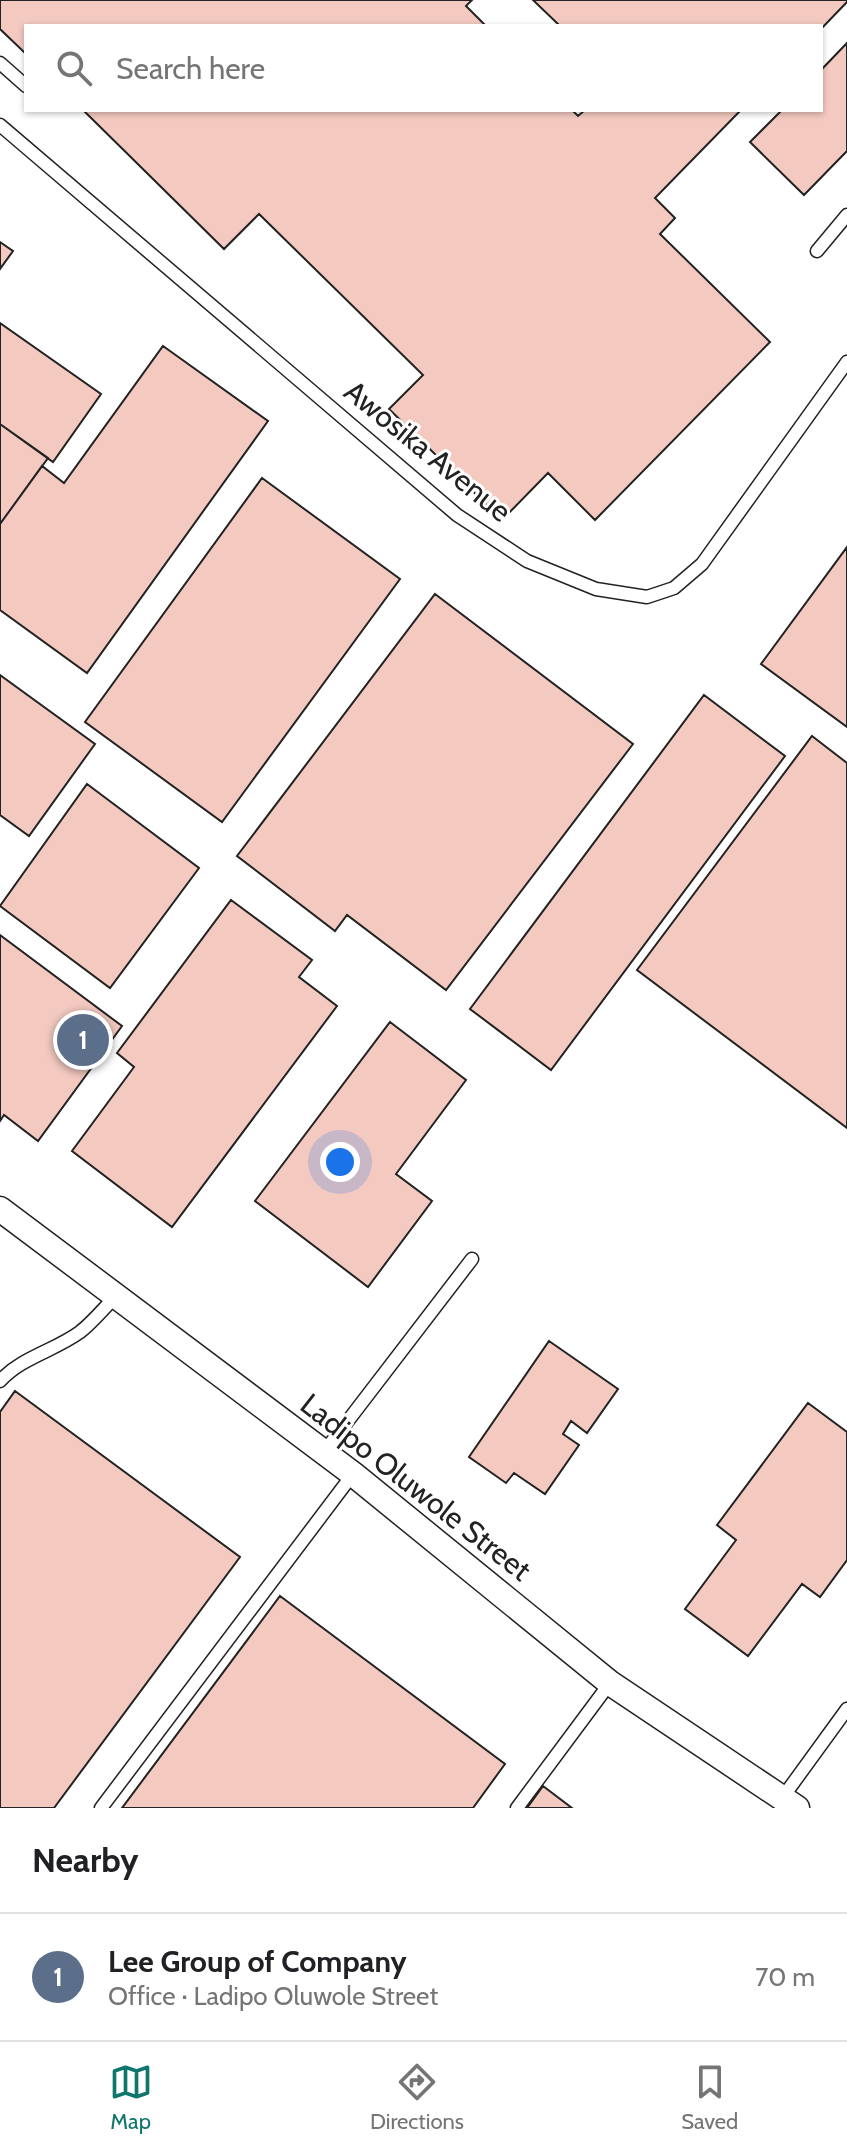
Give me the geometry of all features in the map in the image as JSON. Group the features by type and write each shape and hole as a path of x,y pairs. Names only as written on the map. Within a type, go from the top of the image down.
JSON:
{"street":[{"name":"Ladipo Oluwole Street","path":"2,1214 353,1474 610,1683 790,1803"}],"lane":[{"path":"0,63 24,84"},
{"name":"Awosika Avenue","path":"0,125 457,515 527,561 596,589 647,597 674,588 702,564 847,362"},
{"path":"817,251 847,215"},
{"path":"324,1452 472,1259"},
{"path":"0,1381 15,1365 81,1331 116,1296"},
{"path":"101,1808 353,1474"},
{"path":"517,1808 610,1683"},
{"path":"790,1803 847,1709"}],"building":[{"path":"0,0 472,0 466,6 484,24 24,24 24,52 0,29"},
{"path":"533,0 847,0 823,27 823,24 558,24"},
{"path":"847,43 847,151 804,195 750,142 780,112 823,112 823,68"},
{"path":"85,112 574,112 578,116 583,112 739,112 655,198 675,218 660,234 770,342 595,520 548,473 502,520 389,409 423,375 259,214 224,249"},
{"path":"0,242 13,251 0,269"},
{"path":"0,323 101,394 53,462 0,424"},
{"path":"163,346 268,421 87,673 0,610 0,524 42,466 64,483"},
{"path":"0,424 48,458 0,524"},
{"path":"262,478 400,579 222,822 85,722"},
{"path":"847,547 847,727 761,664"},
{"path":"435,594 633,744 446,990 347,915 335,931 237,856"},
{"path":"0,675 95,744 29,836 0,815"},
{"path":"704,695 785,756 551,1070 470,1009"},
{"path":"812,736 847,763 847,1128 637,970"},
{"path":"87,784 199,868 110,988 0,906"},
{"path":"231,900 312,960 299,977 337,1006 172,1227 72,1151 134,1067 117,1053"},
{"path":"0,935 122,1026 38,1141 4,1115 0,1121"},
{"path":"390,1022 466,1080 396,1174 432,1201 368,1287 255,1201"},
{"path":"549,1341 618,1389 587,1433 571,1421 563,1434 579,1445 545,1494 514,1473 506,1483 469,1457"},
{"path":"15,1391 240,1557 54,1808 0,1808 0,1412"},
{"path":"808,1403 847,1432 847,1560 820,1597 802,1584 748,1656 685,1609 736,1540 717,1525"},
{"path":"280,1596 505,1764 473,1808 122,1808"},
{"path":"543,1786 572,1808 527,1808"}],"place":[{"name":"Lee Group of Company","path":"83,1040"}]}
